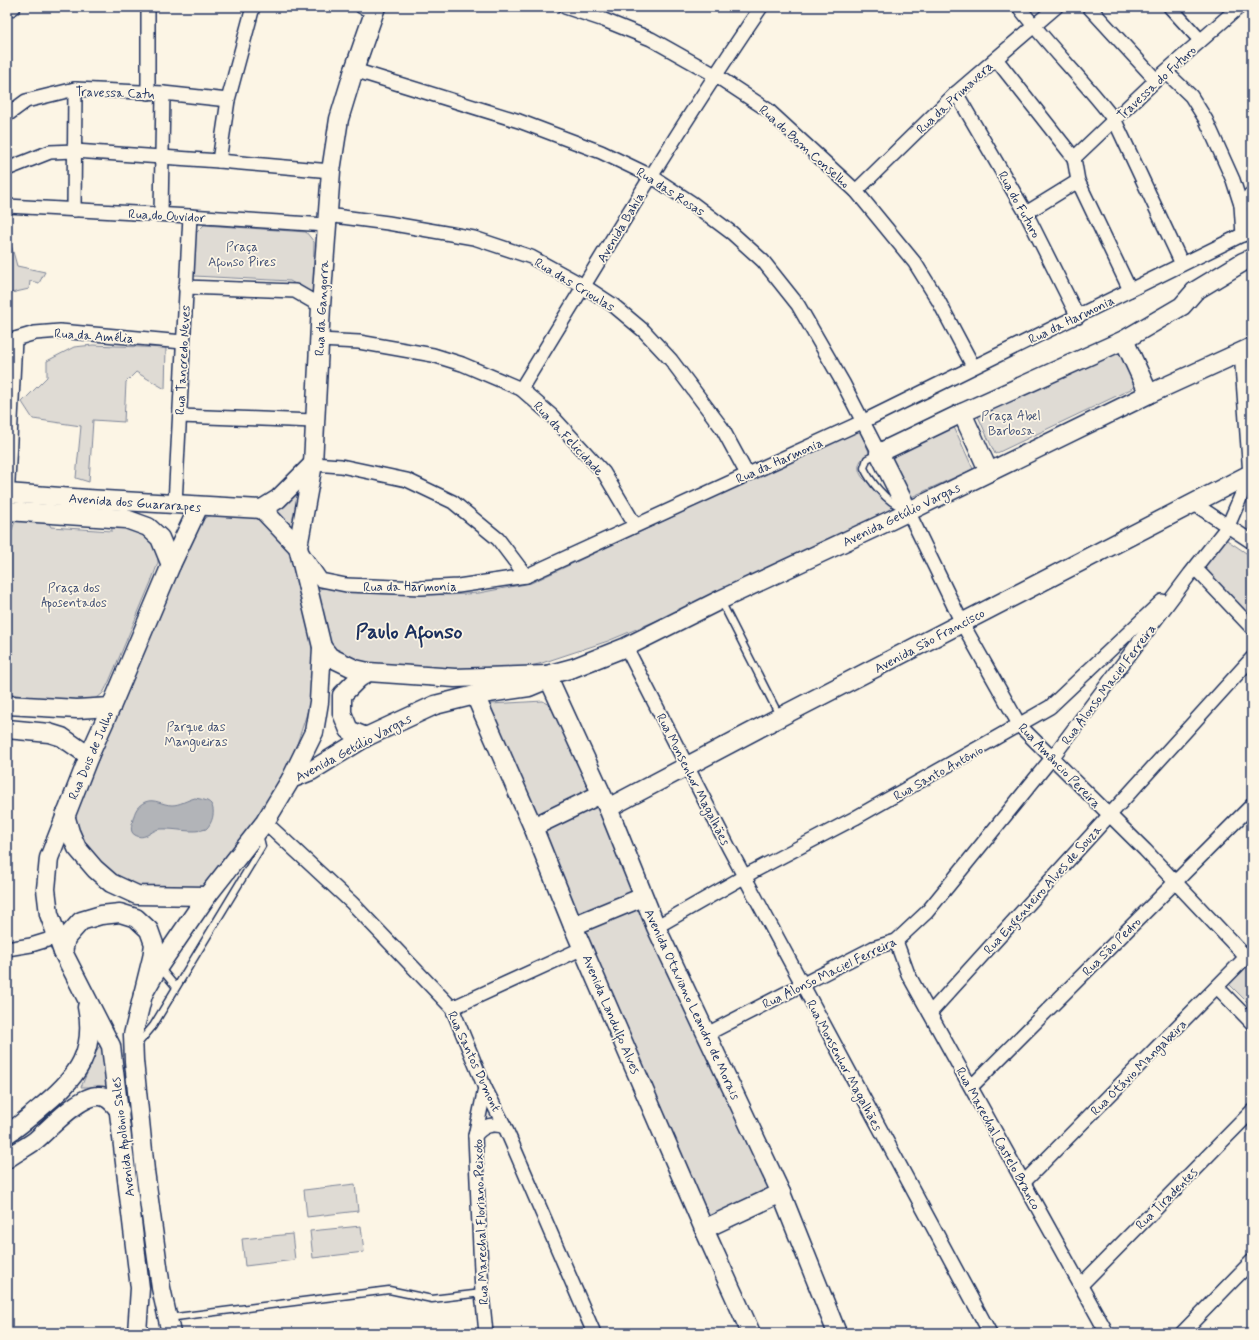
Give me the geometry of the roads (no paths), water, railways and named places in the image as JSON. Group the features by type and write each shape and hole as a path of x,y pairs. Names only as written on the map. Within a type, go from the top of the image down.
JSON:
{"street":[{"path":"7,11 13,7"},
{"path":"148,7 148,93"},
{"path":"219,161 228,100 253,7"},
{"name":"Rua do Bom Conselho","path":"565,7 604,20 651,39 715,75 768,110 856,191 915,263 938,300 973,366"},
{"name":"Avenida Bahia","path":"521,390 651,176 715,75 761,7"},
{"path":"1019,7 1034,27 1100,100 1115,121 1182,264"},
{"name":"Rua da Primavera","path":"856,191 956,93 1056,7"},
{"path":"1089,7 1161,76 1191,96 1206,120 1233,180 1248,233"},
{"path":"1170,7 1200,40"},
{"name":"Rua da Gangorra","path":"291,779 314,732 319,702 322,647 298,547 313,464 321,306 331,171 339,119 371,8"},
{"name":"Travessa do Futuro","path":"1074,158 1236,8"},
{"path":"996,59 1074,158 1078,181 1130,290"},
{"name":"Rua das Rosas","path":"354,70 519,120 601,152 651,176 692,203 732,233 763,261 798,305 843,383 879,453"},
{"path":"74,210 75,89"},
{"name":"Travessa Catu","path":"7,115 26,101 75,89 163,93 228,100"},
{"path":"161,214 163,93"},
{"name":"Rua do Futuro","path":"956,93 1026,213 1078,317"},
{"path":"7,169 50,152 75,151 219,161 331,171"},
{"path":"1026,213 1078,181"},
{"path":"1241,205 1252,192"},
{"name":"Rua do Ouvidor","path":"7,206 190,216 327,220"},
{"name":"Rua Tancredo Neves","path":"175,504 185,287 190,216"},
{"name":"Rua das Crioulas","path":"327,220 388,223 474,238 531,257 584,286 613,305 644,331 671,360 722,428 747,474"},
{"name":"Rua da Harmonia","path":"298,547 321,580 346,585 422,588 458,586 526,576 862,422 973,366 1078,317 1182,264 1248,233"},
{"path":"879,453 962,413 1124,340 1182,306 1195,292 1252,258"},
{"path":"185,287 295,291 321,306"},
{"name":"Rua da Amélia","path":"11,342 35,333 60,331 183,342"},
{"name":"Rua da Felicidade","path":"319,340 358,342 433,355 462,364 521,390 551,415 604,473 635,525"},
{"path":"1124,340 1149,394"},
{"path":"7,497 11,342"},
{"name":"Avenida Getúlio Vargas","path":"322,647 330,657 355,669 368,672 455,678 548,675 573,668 626,647 720,600 1149,394 1247,350"},
{"name":"Rua Alonso Maciel Ferreira","path":"707,1034 873,948 896,941 928,912 1052,758 1228,526 1251,474 1247,350"},
{"path":"962,413 989,472"},
{"path":"180,416 314,421"},
{"name":"Rua Amâncio Pereira","path":"879,453 962,623 1020,726 1249,954"},
{"path":"262,509 278,499 313,464 341,466 408,480 452,502 498,539 526,576"},
{"name":"Avenida São Francisco","path":"533,827 604,801 687,766 1251,474"},
{"name":"Avenida dos Guararapes","path":"7,497 87,499 262,509"},
{"path":"1193,503 1252,542"},
{"name":"Rua Dois de Julho","path":"60,944 49,914 46,889 49,858 89,756 171,565 199,506"},
{"name":"Rua da Gangorra","path":"262,509 298,547"},
{"name":"Avenida dos Guararapes","path":"7,511 126,520 148,527 160,538 171,565"},
{"path":"1193,571 1252,628"},
{"name":"Rua Santo Antônio","path":"656,927 754,871 855,818 1020,726 1050,707 1193,571"},
{"name":"Rua Monsenhor Magalhães","path":"626,647 745,877 990,1333"},
{"name":"Rua Engenheiro Alves de Souza","path":"930,1013 1252,658"},
{"path":"366,737 349,730 342,713 342,695 358,679 368,672"},
{"name":"Avenida Getúlio Vargas","path":"143,994 159,966 207,896 262,827 291,779 311,770 366,737 435,705 475,695 529,687 541,682 548,675"},
{"name":"Avenida Otaviano Leandro de Morais","path":"548,675 604,801 656,927 781,1193 838,1333"},
{"name":"Avenida Landulfo Alves","path":"475,695 533,827 573,926 704,1229 751,1333"},
{"path":"7,704 77,709 111,707"},
{"path":"7,729 49,733 62,737 89,756"},
{"name":"Rua São Pedro","path":"971,1087 1252,805"},
{"path":"65,815 77,848 94,869 111,883 137,895 207,896"},
{"name":"Rua Santos Dumont","path":"262,827 352,903 452,1008 485,1088 505,1127 594,1333"},
{"path":"573,926 643,897"},
{"name":"Avenida Apolônio Sales","path":"137,1333 140,1288 120,1111 111,1046 60,944 81,921 101,915 120,913 136,918 149,930 154,944 133,1035 145,1170 161,1288 169,1325"},
{"name":"Rua Marechal Castelo Branco","path":"896,941 908,974 1107,1333"},
{"path":"7,949 31,945 60,944"},
{"path":"452,1008 583,948"},
{"name":"Rua Otávio Mangabeira","path":"1024,1182 1249,954"},
{"path":"1217,987 1252,1023"},
{"path":"35,1141 14,1129 64,1087 79,1068 88,1044 90,1019 85,993"},
{"name":"Rua Marechal Floriano Peixoto","path":"485,1088 475,1136 482,1293 486,1333"},
{"path":"7,1158 35,1141 81,1100 97,1096 104,1097 109,1099 120,1111"},
{"name":"Rua Tiradentes","path":"1080,1285 1252,1111"},
{"path":"475,1136 480,1130 496,1124 505,1127"},
{"path":"704,1229 781,1193"},
{"path":"1182,1333 1252,1261"}],"lane":[{"path":"720,600 780,717"},
{"path":"134,1049 153,1026 262,846 262,827"},
{"path":"159,966 176,987"},
{"path":"169,1325 389,1290 432,1299 482,1293"}],"district":[{"name":"Paulo Afonso","path":"409,631"}],"park label":[{"name":"Praça Afonso Pires","path":"242,254"},
{"name":"Praça Abel Barbosa","path":"1011,422"},
{"name":"Praça dos Aposentados","path":"74,594"},
{"name":"Parque das Mangueiras","path":"196,734"}]}
